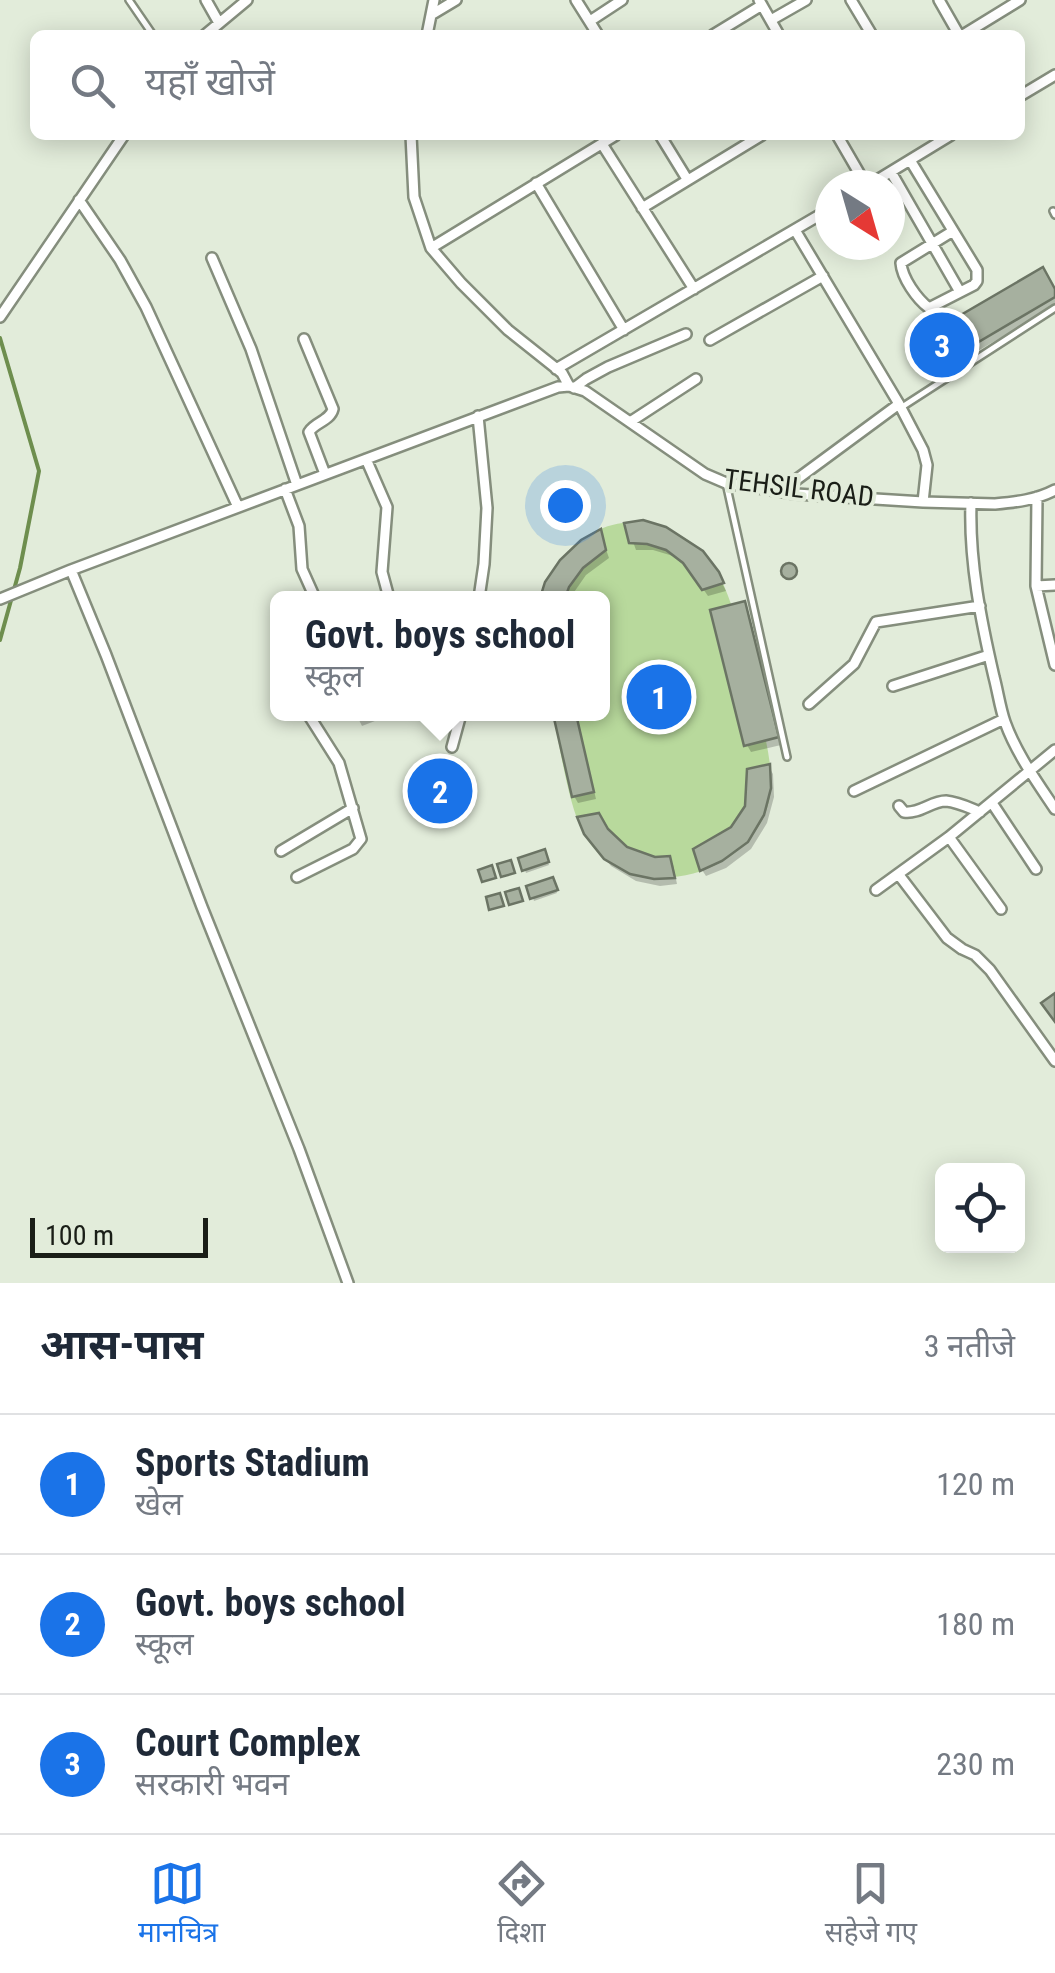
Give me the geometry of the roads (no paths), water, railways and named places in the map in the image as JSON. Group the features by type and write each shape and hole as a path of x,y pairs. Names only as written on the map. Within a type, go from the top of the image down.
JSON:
{"street":[{"path":"206,0 219,22"},
{"path":"210,30 246,0"},
{"path":"429,30 434,0"},
{"path":"431,15 456,0"},
{"path":"576,0 595,30"},
{"path":"590,21 622,0"},
{"path":"771,20 806,0"},
{"path":"851,0 869,30"},
{"path":"939,0 958,30"},
{"path":"969,30 1020,0"},
{"path":"720,30 761,3 776,30"},
{"path":"1025,93 1055,75"},
{"path":"0,317 121,140"},
{"path":"412,140 414,197 430,248 494,317 572,387"},
{"path":"430,248 608,140"},
{"path":"663,140 687,180"},
{"path":"642,208 747,140"},
{"path":"840,140 859,170"},
{"path":"894,170 933,140"},
{"path":"602,144 694,290"},
{"path":"910,160 954,231 978,274 974,284 929,308 902,271 901,263 954,231"},
{"path":"536,183 624,330"},
{"path":"905,197 960,292"},
{"path":"80,200 146,306 238,507"},
{"path":"556,369 815,218"},
{"path":"795,230 926,457 923,502"},
{"path":"212,258 251,349 296,485"},
{"path":"710,340 823,276"},
{"path":"0,599 550,389 572,387 686,334"},
{"path":"304,338 333,409 309,432 325,474"},
{"path":"630,422 696,379"},
{"name":"TEHSIL ROAD","path":"572,387 584,391 705,474 726,483 828,497 995,504 1054,491"},
{"path":"781,491 900,406"},
{"path":"478,416 487,508 480,591"},
{"path":"366,458 387,507 382,572 387,591"},
{"path":"285,489 299,526 302,569 312,591"},
{"path":"1037,497 1036,586 1055,665"},
{"path":"971,503 972,552 980,606 1004,719 1055,808"},
{"path":"68,571 106,655 348,1283"},
{"path":"1036,586 1055,585"},
{"path":"809,704 854,664 876,622 980,606"},
{"path":"893,686 989,655"},
{"path":"854,791 1004,719"},
{"path":"297,877 361,840 340,763 313,721"},
{"path":"452,747 459,721"},
{"path":"876,890 949,838 1055,750"},
{"path":"899,806 912,814 946,801 980,812"},
{"path":"992,803 1036,869"},
{"path":"281,851 352,808"},
{"path":"949,838 1001,908"},
{"path":"899,875 947,938 982,960 1053,1053"}],"lane":[{"path":"129,0 150,30"},
{"path":"900,406 1055,308"},
{"path":"726,483 787,757"}],"waterway":[{"path":"0,338 39,471 20,568 0,640"}],"place":[{"name":"Court Complex","path":"942,345"},
{"name":"Sports Stadium","path":"659,697"},
{"name":"Govt. boys school","path":"440,791"}]}
